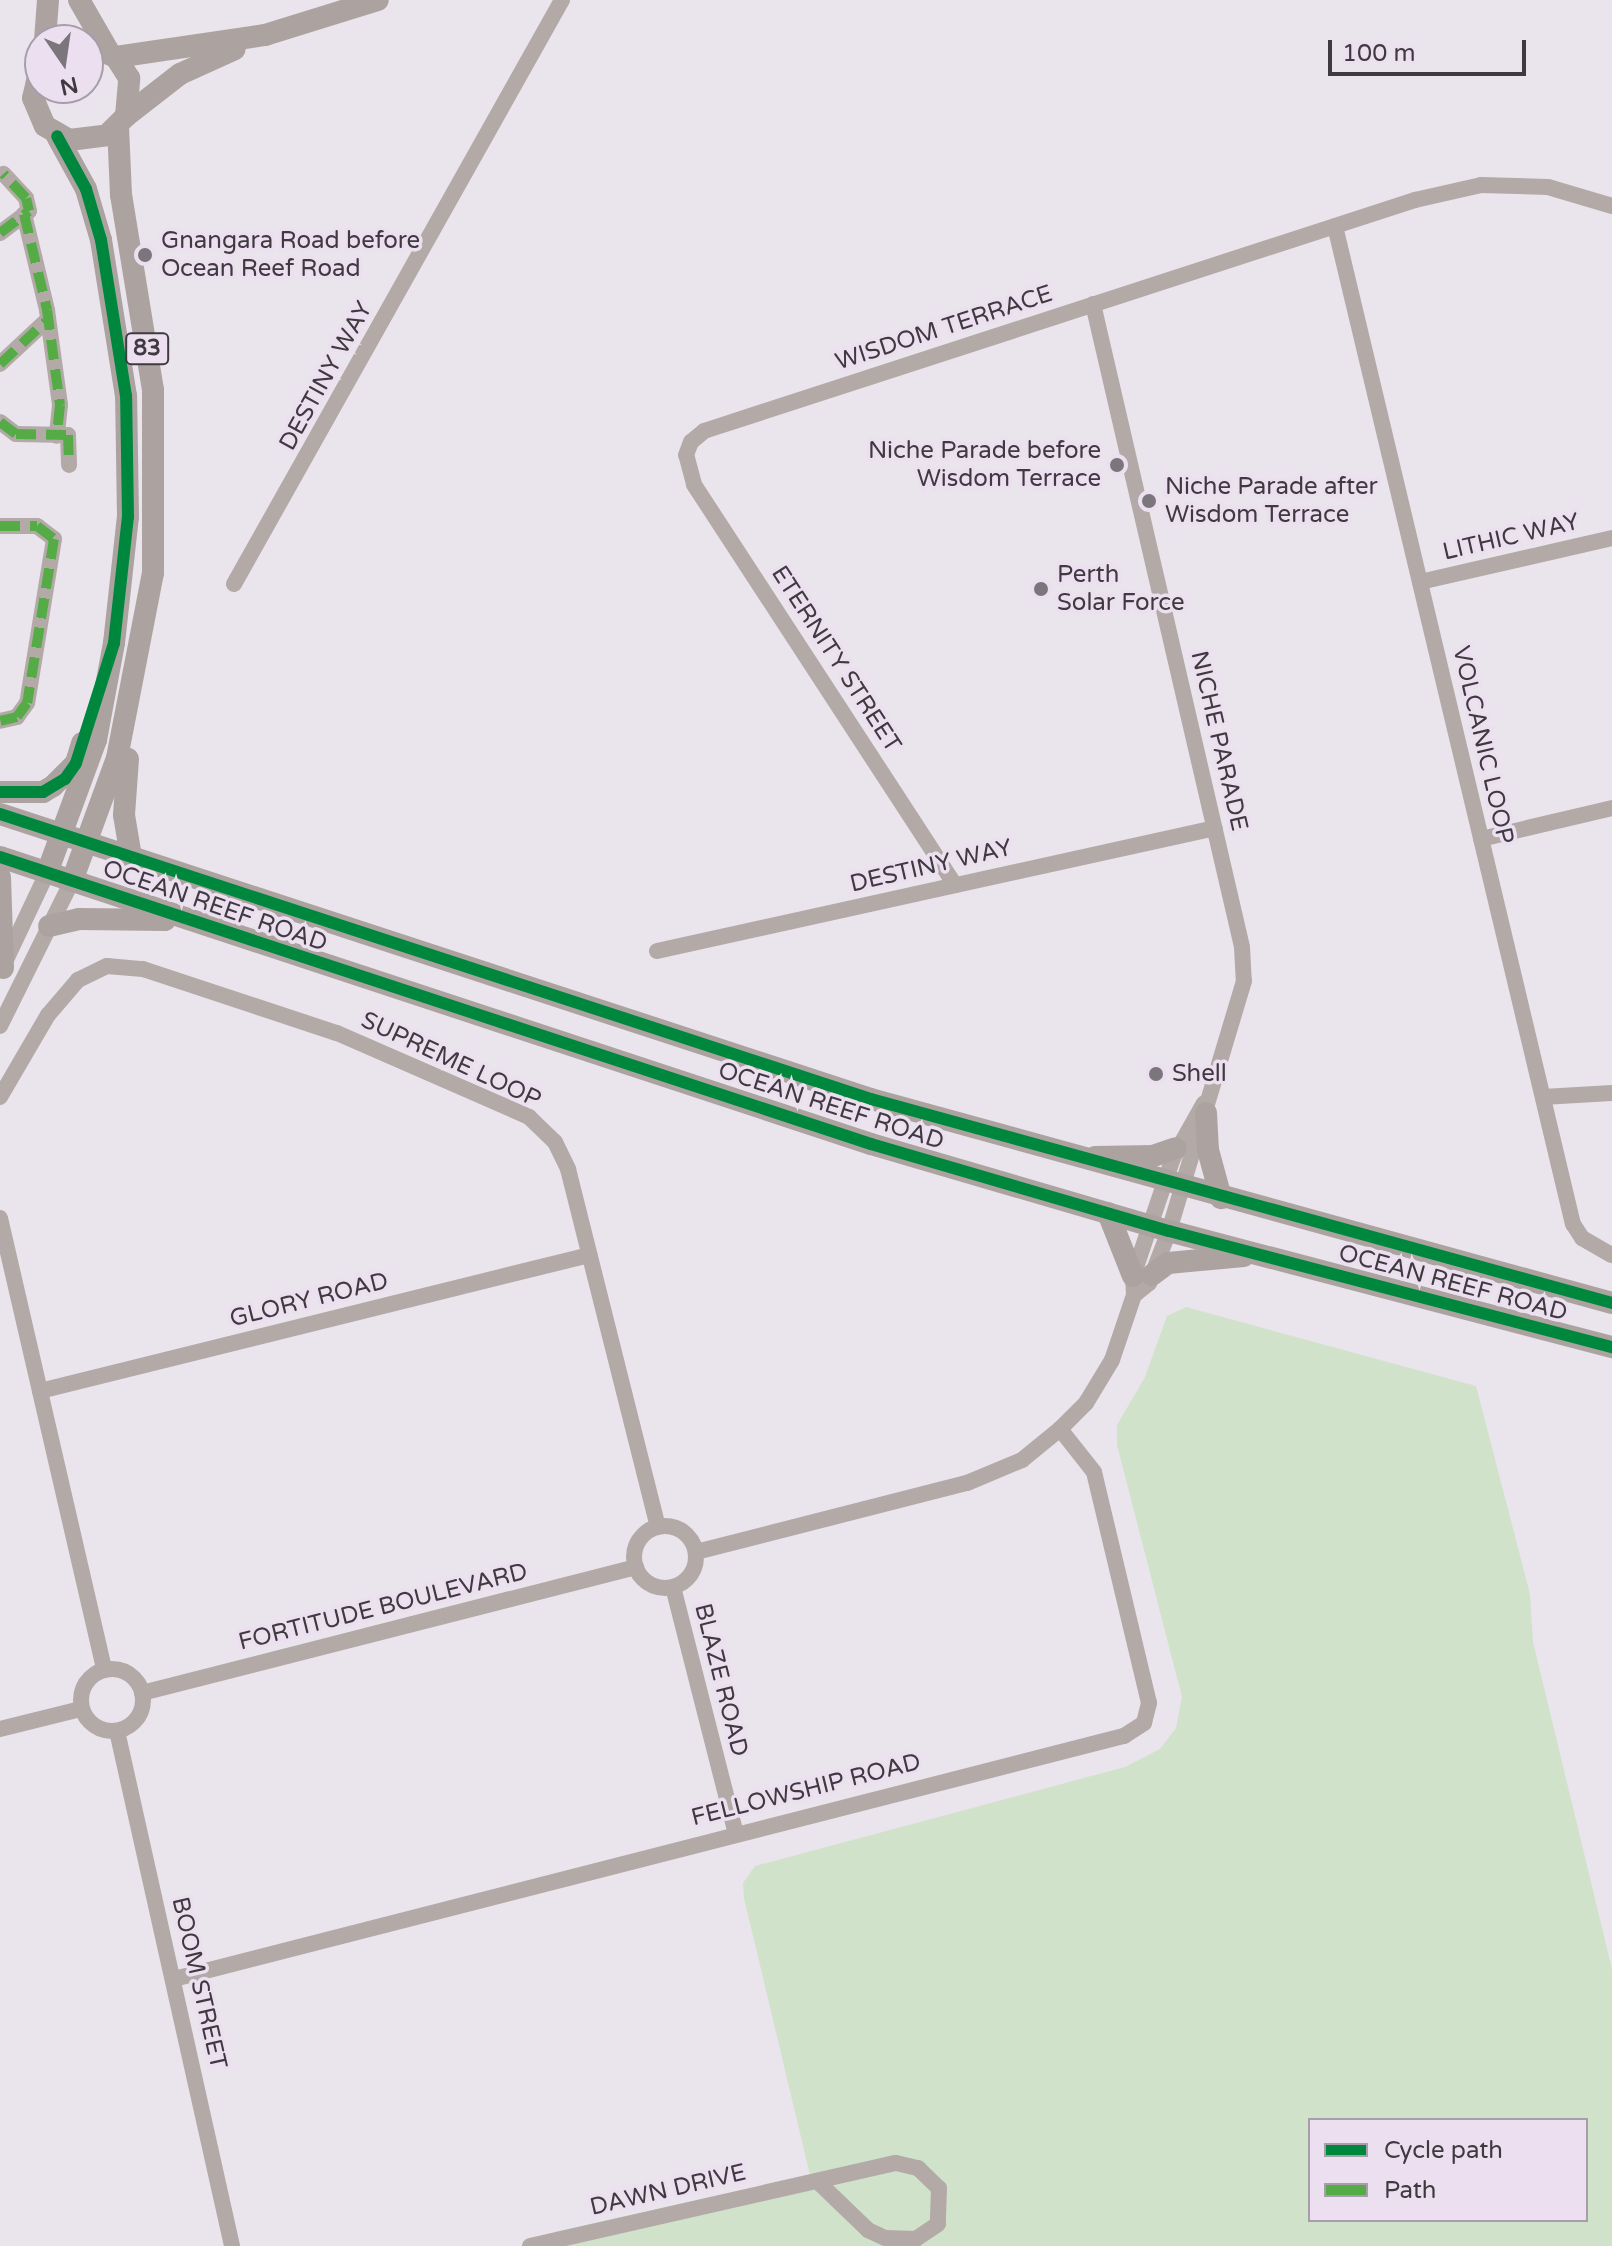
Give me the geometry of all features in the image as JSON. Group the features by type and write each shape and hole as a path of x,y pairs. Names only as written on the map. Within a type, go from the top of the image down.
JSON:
{"main road":[{"path":"46,24 48,0"},
{"path":"79,0 91,24"},
{"path":"57,136 82,142 122,122 180,74 265,35 378,0"},
{"path":"104,51 265,35"},
{"name":"83","path":"72,881 88,843 128,714 153,573 153,390 121,195 122,122 132,91 104,51"},
{"name":"83","path":"36,104 37,113 57,136 86,189 101,240 126,396 128,517 114,643 96,740 63,835"},
{"name":"83","path":"0,792 43,792 65,779 76,763 114,643"},
{"path":"128,714 124,815 131,857"},
{"name":"OCEAN REEF ROAD","path":"0,814 815,1081 1221,1198 1612,1303"},
{"path":"47,873 63,835"},
{"name":"OCEAN REEF ROAD","path":"0,857 871,1144 1160,1228 1612,1347"},
{"path":"0,877 1,970"},
{"path":"49,926 79,919 190,920"},
{"path":"1208,1103 1208,1150 1221,1198"},
{"path":"1078,1158 1153,1156 1176,1148"},
{"path":"1108,1213 1139,1282 1178,1261 1261,1254"}],"street":[{"path":"549,0 552,23"},
{"name":"DESTINY WAY","path":"234,584 552,23 562,0"},
{"path":"4,174 28,202 24,214 60,405 57,436"},
{"name":"WISDOM TERRACE","path":"686,455 704,431 1335,226 1481,185 1548,187 1612,206"},
{"path":"0,233 24,214"},
{"name":"VOLCANIC LOOP","path":"1335,226 1573,1224 1582,1238 1612,1255"},
{"name":"NICHE PARADE","path":"1093,304 1242,947 1244,981 1208,1103 1174,1184 1160,1228"},
{"path":"0,364 45,322"},
{"path":"0,422 16,434 68,435 69,465"},
{"name":"ETERNITY STREET","path":"686,455 694,484 955,885"},
{"path":"0,526 37,526 54,539 27,703 17,717 0,721"},
{"name":"LITHIC WAY","path":"1420,582 1612,538"},
{"path":"1481,839 1612,808"},
{"name":"DESTINY WAY","path":"657,951 1215,828"},
{"path":"1,970 47,873"},
{"path":"0,1026 72,881"},
{"name":"SUPREME LOOP","path":"0,1097 48,1015 78,980 107,966 143,969 337,1033 529,1117 555,1142 568,1169 658,1527"},
{"path":"1543,1097 1612,1093"},
{"name":"NICHE PARADE","path":"1174,1184 1176,1148 1208,1103"},
{"path":"0,1218 104,1670"},
{"path":"696,1552 967,1483 1022,1460 1086,1403 1112,1360 1160,1228"},
{"name":"GLORY ROAD","path":"40,1391 589,1255"},
{"name":"FELLOWSHIP ROAD","path":"174,1979 735,1831 1124,1736 1144,1723 1149,1703 1094,1472 1060,1429"},
{"path":"658,1527 678,1529 696,1552 693,1572 673,1587 648,1584 636,1567 636,1547 658,1527"},
{"name":"FORTITUDE BOULEVARD","path":"142,1693 636,1567"},
{"name":"BLAZE ROAD","path":"673,1587 735,1831"},
{"path":"104,1670 132,1676 142,1693 140,1714 117,1731 93,1726 81,1709 82,1689 104,1670"},
{"path":"0,1729 81,1709"},
{"name":"BOOM STREET","path":"117,1731 232,2246"},
{"name":"DAWN DRIVE","path":"530,2246 896,2163 918,2168 939,2188 941,2212 929,2234 904,2242 885,2238 868,2230 817,2181"}],"green space":[{"path":"1186,1307 1476,1386 1530,1594 1533,1642 1612,1969 1612,2246 557,2246 554,2232 810,2175 744,1898 743,1883 755,1866 1125,1767 1160,1749 1176,1728 1182,1697 1117,1445 1117,1425 1145,1377 1167,1316"}],"marked path":[{"path":"0,233 29,211 26,198 4,174"},
{"path":"24,214 47,310 60,405 57,436"},
{"path":"0,364 45,322"},
{"path":"0,422 16,434 68,435 69,465"},
{"path":"0,526 37,526 54,539 27,703 17,717 0,721"}],"cycle path":[{"path":"0,792 43,792 65,779 76,763 114,643 128,517 126,396 101,240 86,189 57,136"},
{"path":"0,814 871,1099 1612,1303"},
{"path":"0,857 871,1144 1169,1231 1612,1347"}],"place":[{"name":"Gnangara Road before Ocean Reef Road","path":"145,255"},
{"name":"Niche Parade before Wisdom Terrace","path":"1117,465"},
{"name":"Niche Parade after Wisdom Terrace","path":"1149,501"},
{"name":"Perth Solar Force","path":"1041,589"},
{"name":"Shell","path":"1156,1074"}]}
